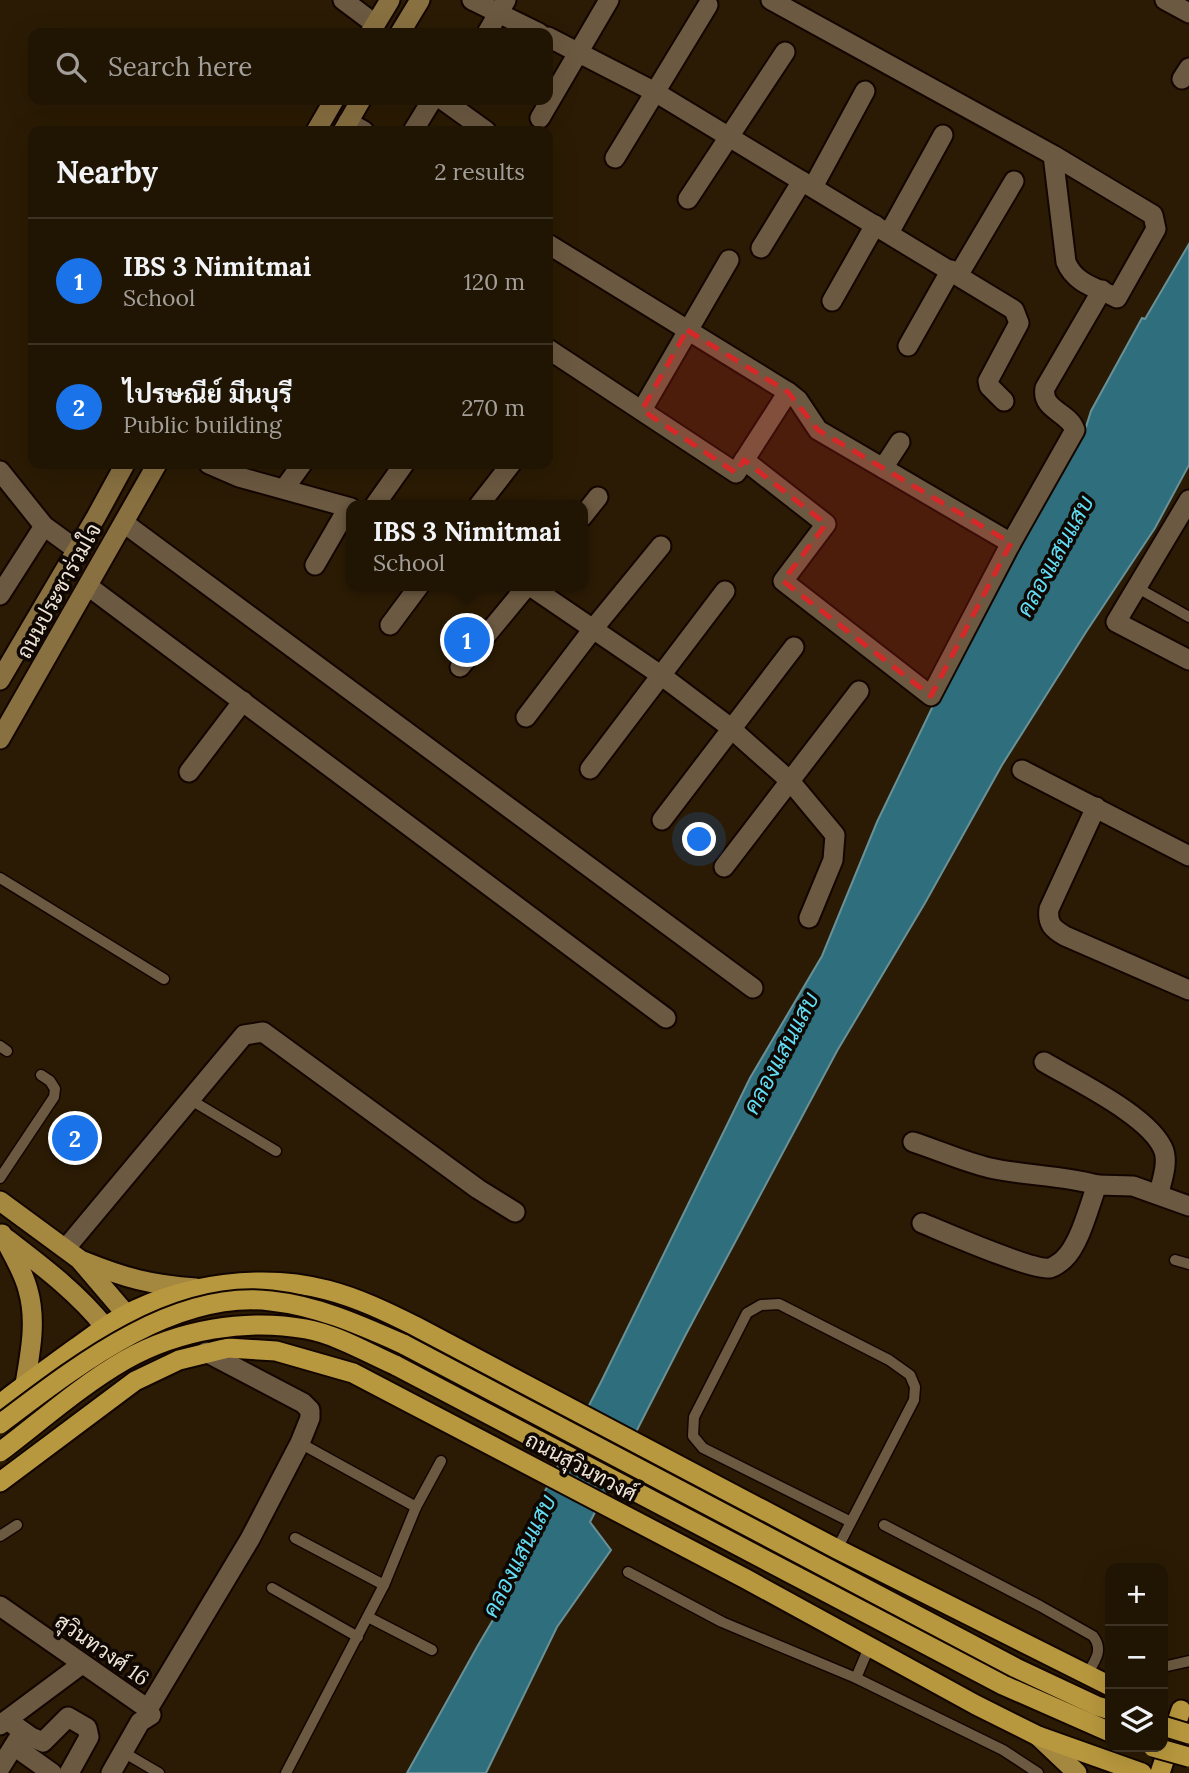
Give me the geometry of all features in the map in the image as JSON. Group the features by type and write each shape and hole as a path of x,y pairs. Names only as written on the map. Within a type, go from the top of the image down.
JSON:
{"highway":[{"path":"0,1404 105,1327 126,1314 174,1295 237,1283 267,1282 325,1289 376,1307 415,1326 774,1517 1105,1683"},
{"name":"ถนนสุวินทวงศ์","path":"0,1424 96,1356 143,1327 188,1310 230,1301 269,1300 313,1308 403,1344 1016,1668 1105,1708"},
{"path":"126,1314 158,1368"},
{"name":"ถนนสุวินทวงศ์","path":"0,1452 80,1390 126,1360 160,1344 197,1332 231,1326 264,1325 308,1329 395,1365 1003,1685 1105,1730"},
{"path":"105,1327 135,1381"},
{"name":"ถนนสุวินทวงศ์","path":"0,1482 135,1381 158,1368 206,1352 240,1348 276,1351 353,1373 746,1579 976,1705 1038,1736 1142,1773"},
{"path":"1160,1773 1177,1709"},
{"path":"1168,1728 1189,1734"},
{"path":"1168,1751 1189,1757"}],"main road":[{"path":"374,28 390,0"},
{"path":"403,28 419,0"},
{"path":"319,126 331,105"},
{"path":"353,126 359,105"},
{"name":"ถนนประชาร่วมใจ","path":"0,680 122,469"},
{"name":"ถนนประชาร่วมใจ","path":"0,739 155,469"},
{"path":"0,1201 73,1254 135,1281 160,1286 205,1289"},
{"path":"1,1234 62,1282 88,1306 105,1327"},
{"path":"1,1234 20,1270 32,1305 31,1344 25,1384"},
{"path":"73,1254 126,1314"},
{"path":"1038,1736 1077,1773"}],"street":[{"path":"343,0 372,28"},
{"path":"472,0 502,6 532,28"},
{"path":"553,96 610,0"},
{"path":"771,0 1053,155 1153,215 1156,229 1117,298 1080,281 1071,273 1066,262 1053,155"},
{"path":"1165,0 1189,13"},
{"path":"615,158 708,5"},
{"path":"490,28 502,6"},
{"path":"553,40 655,92 1014,310 1019,323 988,381 989,386 1004,401"},
{"path":"688,200 785,52"},
{"path":"761,248 807,184 864,92"},
{"path":"416,126 429,105"},
{"path":"450,105 479,126"},
{"path":"540,118 548,105"},
{"path":"832,302 943,135"},
{"path":"908,346 1014,181"},
{"path":"553,247 788,392 798,400 818,430 1011,543"},
{"path":"642,410 729,260"},
{"path":"744,460 826,524 783,581 931,696 1011,543 1075,430 1071,422 1046,403 1043,396 1045,388 1102,290"},
{"path":"553,352 736,473 788,392"},
{"path":"883,468 900,442"},
{"path":"221,469 239,477 346,507"},
{"path":"284,489 298,469"},
{"path":"379,500 400,469"},
{"path":"483,500 508,469"},
{"path":"0,471 44,526 77,550"},
{"path":"588,510 598,497"},
{"path":"1189,500 1116,622 1189,660"},
{"path":"315,565 346,515"},
{"path":"124,523 753,988"},
{"path":"0,595 44,526"},
{"path":"526,717 661,546"},
{"path":"88,586 666,1018"},
{"path":"390,625 415,591"},
{"path":"460,667 525,591"},
{"path":"536,591 662,676 732,730 789,781 835,835 833,860 808,918"},
{"path":"590,769 725,591"},
{"path":"662,820 794,647"},
{"path":"724,867 859,691"},
{"path":"190,772 243,701"},
{"path":"1022,770 1189,856"},
{"path":"1096,807 1049,909 1048,919 1054,929 1065,936 1189,990"},
{"path":"73,1254 244,1035 262,1032 478,1189 515,1212"},
{"path":"1044,1062 1133,1115 1153,1133 1164,1150 1166,1161 1159,1194"},
{"path":"913,1142 990,1168 1048,1174 1097,1185 1133,1185 1189,1206"},
{"path":"922,1223 1008,1257 1037,1267 1051,1268 1064,1259 1075,1244 1097,1185"},
{"path":"148,1709 250,1539 300,1443 310,1418 310,1410 303,1403 206,1352"},
{"name":"สุวินทวงศ์ 16","path":"0,1606 148,1709 151,1714 140,1722 111,1773"},
{"path":"52,1773 3,1722 82,1664"},
{"path":"18,1739 43,1742 68,1717 87,1728 89,1737 69,1773"},
{"path":"0,1768 18,1739"}],"lane":[{"path":"1136,587 1189,617"},
{"path":"0,878 164,979"},
{"path":"0,1178 54,1097 55,1089 50,1081 41,1075"},
{"path":"191,1100 276,1151"},
{"path":"1175,1260 1189,1264"},
{"path":"837,1549 851,1522 914,1400 915,1387 910,1375 889,1360 779,1304 761,1305 747,1313 734,1335 694,1417 692,1436 703,1448 851,1522"},
{"path":"300,1443 416,1507"},
{"path":"286,1773 384,1585 416,1507 441,1461"},
{"path":"0,1536 17,1525"},
{"path":"884,1525 1093,1636 1098,1642 1099,1653 1087,1674"},
{"path":"295,1538 384,1585"},
{"path":"628,1572 722,1622 856,1678 1003,1751 1038,1773"},
{"path":"272,1588 358,1637"},
{"path":"368,1617 432,1650"},
{"path":"856,1678 870,1646"},
{"path":"1168,1666 1189,1661"},
{"path":"123,1752 159,1773"}],"highlighted area":[{"path":"687,330 788,392 818,430 1011,543 931,696 783,581 826,524 744,460 736,473 642,410"}],"water":[{"name":"คลองแสนแสบ","path":"1189,244 1189,465 1155,528 1002,765 925,903 837,1051 685,1336 590,1522 611,1550 557,1627 486,1773 407,1773 530,1557 545,1491 750,1078 822,956 877,822 944,683 1084,433 1091,411 1142,318 1145,319"}],"place":[{"name":"IBS 3 Nimitmai","path":"467,640"},
{"name":"ไปรษณีย์ มีนบุรี","path":"75,1138"}]}
